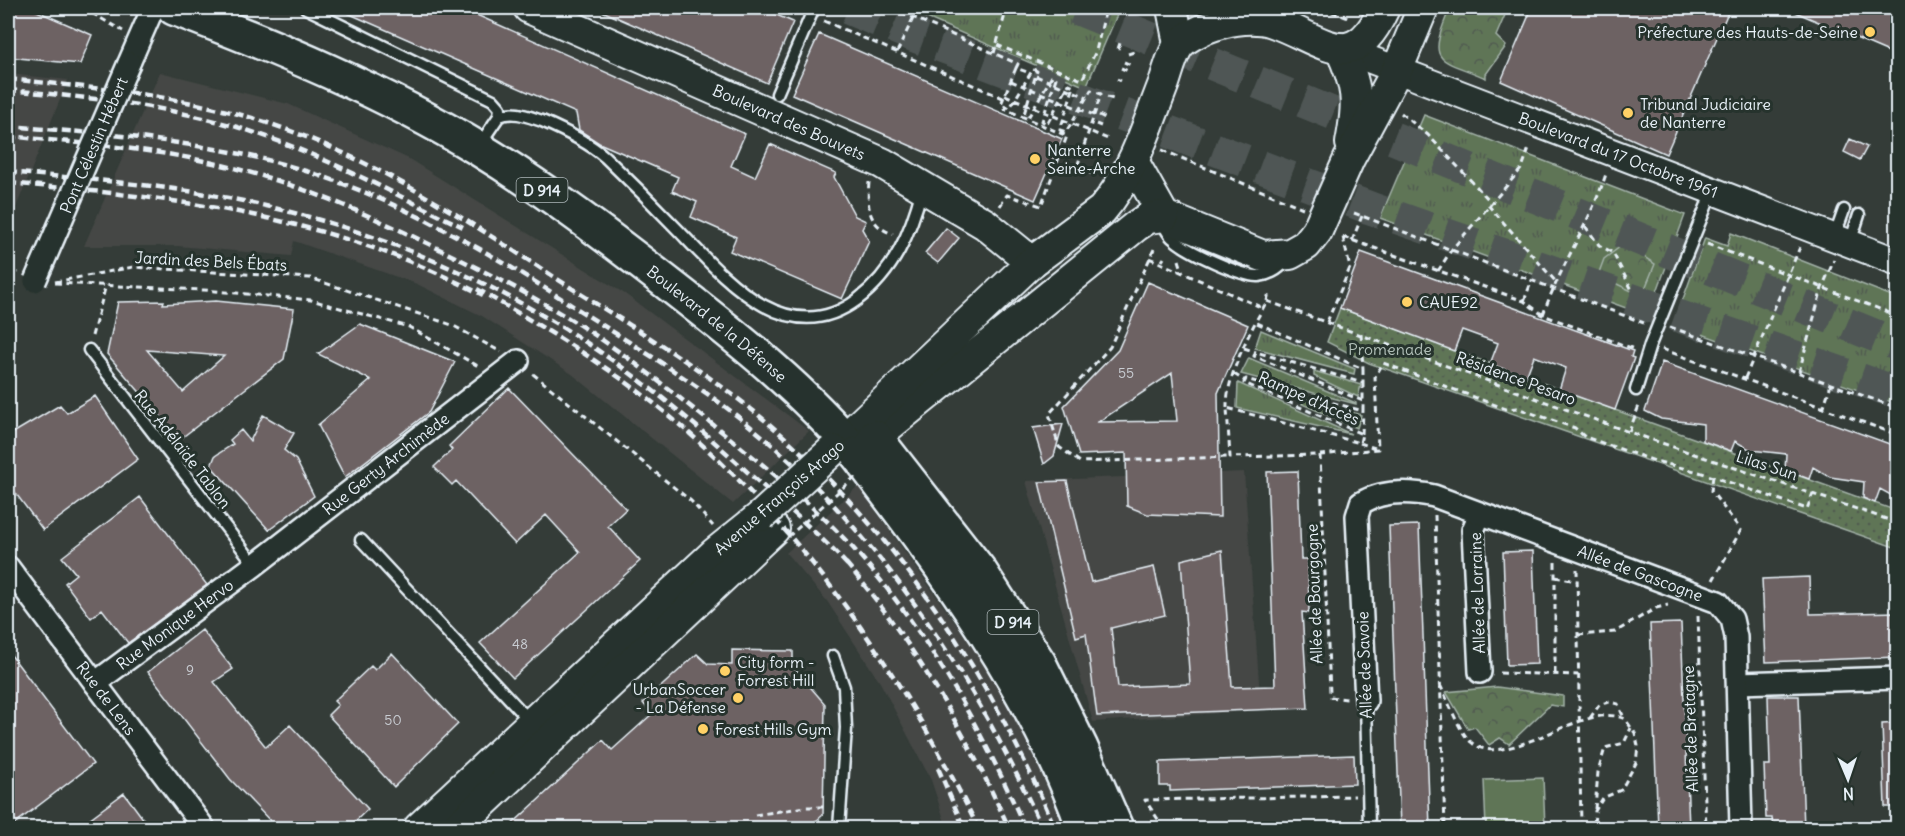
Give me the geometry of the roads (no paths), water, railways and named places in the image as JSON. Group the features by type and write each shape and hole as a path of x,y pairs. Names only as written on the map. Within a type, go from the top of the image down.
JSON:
{"main road":[{"name":"Boulevard de la Défense","path":"174,8 340,76 477,148 580,217 695,304 760,358 852,453 937,561 1018,684 1056,759 1084,828"},
{"name":"Boulevard des Bouvets","path":"529,8 882,163 923,185 985,224 1032,262"},
{"path":"1172,8 1179,44 1215,25 1248,19 1259,14 1318,44 1340,48 1358,45 1371,34 1372,15"},
{"path":"1142,154 1161,216 1263,256 1290,254 1306,245 1317,231 1349,159 1397,70 1423,8"},
{"name":"Avenue François Arago","path":"456,828 852,453 1032,262 1102,210 1142,154 1179,44"},
{"path":"1340,48 1355,80 1357,96 1349,159"},
{"name":"Avenue François Arago","path":"852,453 1136,226 1148,218 1161,216"},
{"name":"Boulevard de la Défense","path":"852,453 912,486 956,538 1039,663 1081,748 1116,828"},
{"name":"Avenue François Arago","path":"419,828 715,553 774,527"}],"street":[{"name":"Pont Célestin Hébert","path":"35,281 153,8"},
{"name":"Boulevard du 17 Octobre 1961","path":"1340,48 1712,191 1839,247 1898,262"},
{"name":"Rue Gerty Archimède","path":"255,566 518,361"},
{"name":"Allée de Gascogne","path":"1361,502 1374,495 1400,493 1434,496 1718,602 1732,619 1736,637 1741,828"},
{"name":"Allée de Savoie","path":"1361,502 1358,516 1366,701"},
{"name":"Allée de Lorraine","path":"1480,514 1473,530 1480,672"},
{"name":"Rue Monique Hervo","path":"95,683 255,566"},
{"name":"Rue de Lens","path":"8,567 204,828"},
{"path":"1738,683 1898,678"}],"lane":[{"path":"306,8 469,86 493,100 500,108 499,116 477,148"},
{"path":"777,94 812,11"},
{"path":"499,116 508,113 535,119 592,147 665,217 718,273 744,295 761,305 806,317 833,315 849,306 862,296 890,266 908,236 923,185"},
{"path":"1636,390 1650,345 1712,191"},
{"path":"1839,247 1844,210"},
{"path":"1839,247 1859,215"},
{"name":"Rue Adélaïde Tablon","path":"89,350 255,566"},
{"path":"361,540 532,722"},
{"path":"833,656 844,687 845,707 839,828"},
{"name":"Allée de Savoie","path":"1366,701 1369,828"}],"tunnel":[{"path":"848,8 915,36 1370,208 1898,393"},
{"path":"1076,8 1898,345"}],"railway":[{"path":"8,79 107,89 172,99 236,113 306,137 378,170 447,209 657,342 711,379 762,418 809,460 854,506 895,554 933,605 968,659 1029,770 1055,828"},
{"path":"8,90 152,107 237,127 323,160 463,227"},
{"path":"8,126 200,146 263,159 347,185 388,202 466,241 542,286 682,376 732,412 779,451 821,492 896,579 961,674 1017,775 1042,828"},
{"path":"8,136 127,148 186,157 272,179 324,197 470,264 589,331 668,388 779,478 830,524 861,557 910,619 953,686 991,756 1025,828"},
{"path":"8,172 149,186 233,199 344,227 451,268 552,321 601,352 647,386 695,425 798,517 851,569"},
{"path":"8,183 192,204 309,228 367,246 425,268 483,295"},
{"path":"477,289 539,325 619,377 692,435 742,484 789,535 874,647 912,706 978,828"},
{"path":"846,563 894,625 937,690 975,758 1009,828"},
{"path":"938,768 964,828"}],"place":[{"name":"Préfecture des Hauts-de-Seine","path":"1870,32"},
{"name":"Tribunal Judiciaire de Nanterre","path":"1628,113"},
{"name":"Nanterre Seine-Arche","path":"1035,159"},
{"name":"CAUE92","path":"1407,302"},
{"name":"City form - Forrest Hill","path":"725,671"},
{"name":"UrbanSoccer - La Défense","path":"738,698"},
{"name":"Forest Hills Gym","path":"703,729"}],"park label":[{"name":"Promenade","path":"1390,349"}]}
